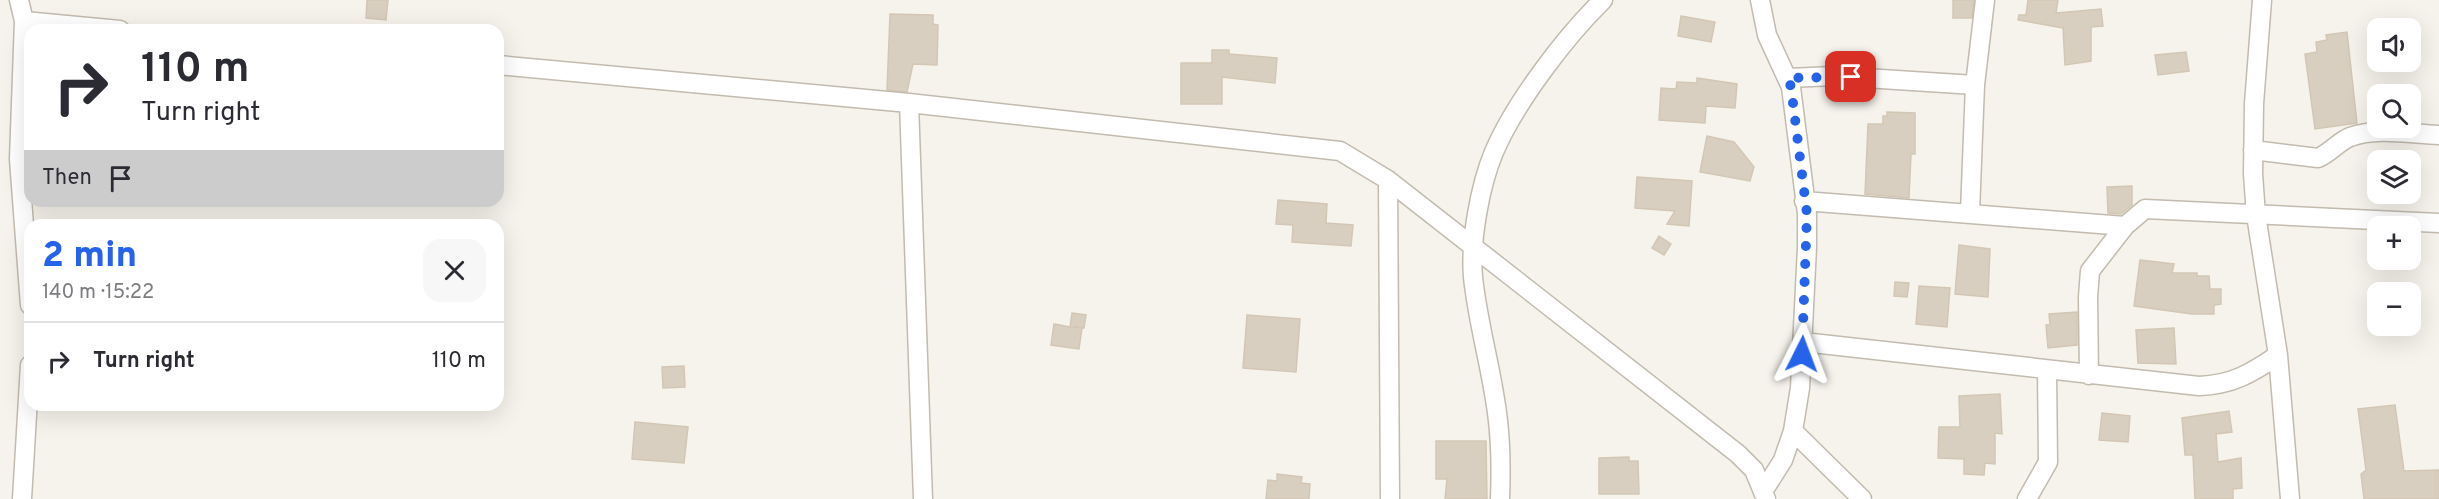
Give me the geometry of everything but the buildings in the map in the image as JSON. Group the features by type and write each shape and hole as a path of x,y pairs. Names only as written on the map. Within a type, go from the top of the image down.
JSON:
{"street":[{"path":"19,0 24,24"},
{"path":"1500,499 1498,422 1476,297 1473,248 1488,169 1495,150 1551,61 1603,0"},
{"path":"1760,0 1767,35 1791,87 1807,247 1803,342 1793,431 1783,460 1765,495"},
{"path":"1970,212 1975,85 1985,0"},
{"path":"2262,0 2253,150 2256,215 2278,355 2290,499"},
{"path":"24,21 56,24"},
{"path":"24,63 19,159 24,225"},
{"path":"504,66 909,103 1320,147 1353,157 1388,180 1738,454 1754,470 1765,495"},
{"path":"1788,78 1834,76 1975,85"},
{"path":"909,103 923,499"},
{"path":"2253,150 2318,158 2347,138 2357,135 2379,133 2439,135"},
{"path":"1388,180 1390,499"},
{"path":"1804,201 1970,212 2125,226"},
{"path":"2089,375 2090,270 2125,226 2145,209 2439,223"},
{"path":"1803,342 2047,371 2199,386 2218,385 2250,374 2278,355"},
{"path":"2027,499 2048,462 2047,371"},
{"path":"22,499 27,411"},
{"path":"1793,431 1862,499"}],"route":[{"path":"1802,354 1807,214 1788,78 1851,77"}]}
